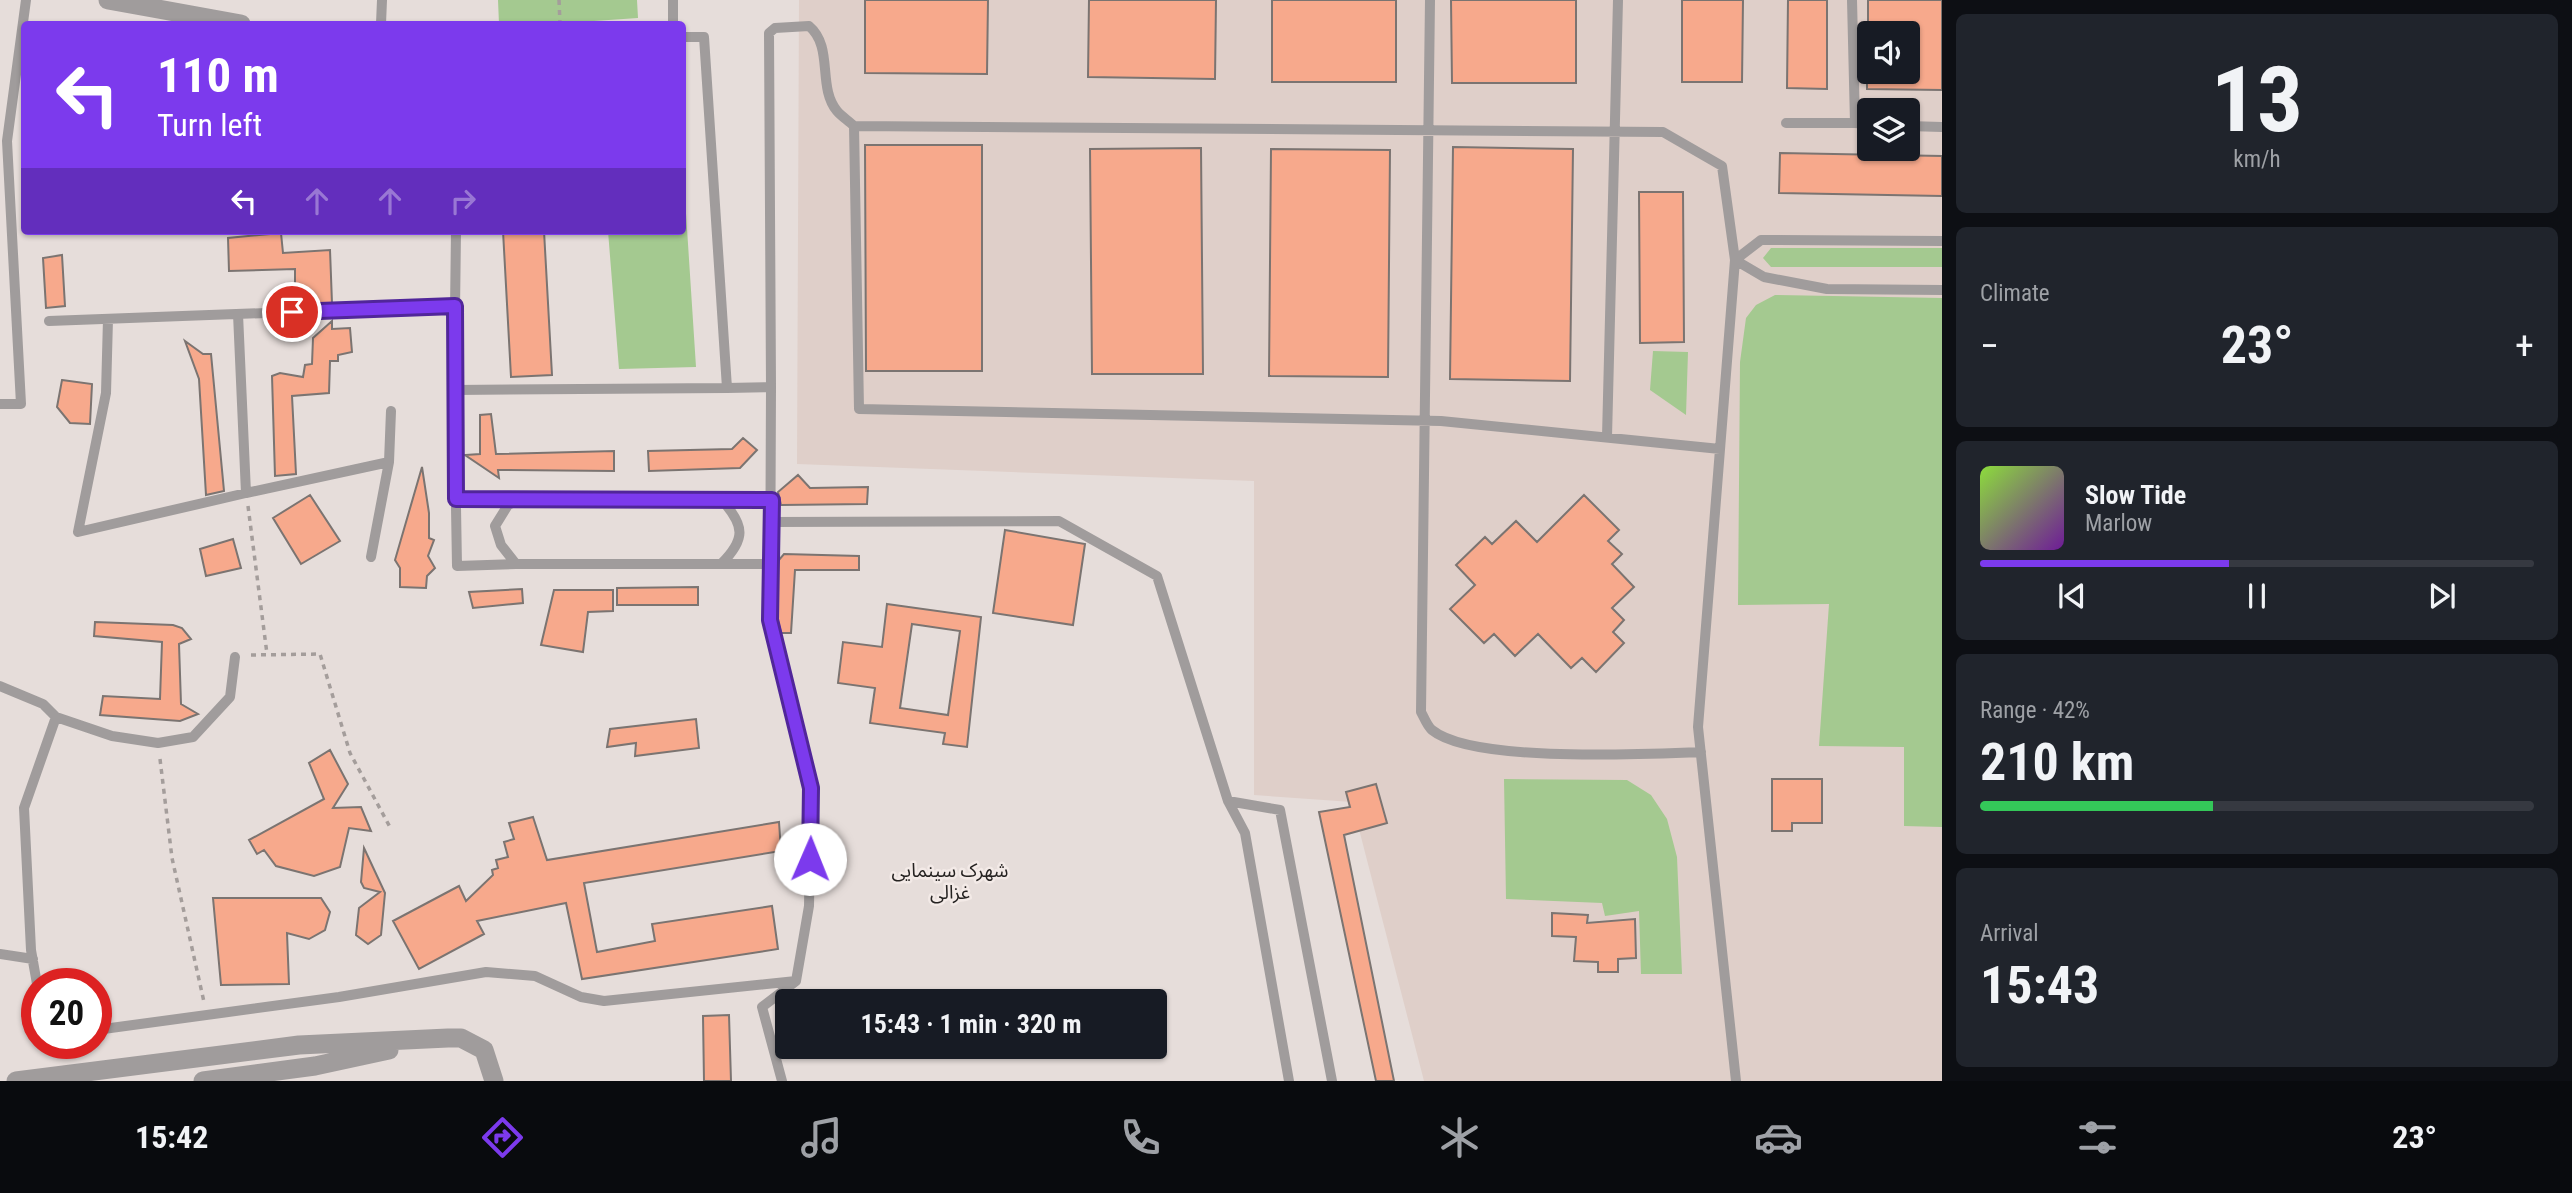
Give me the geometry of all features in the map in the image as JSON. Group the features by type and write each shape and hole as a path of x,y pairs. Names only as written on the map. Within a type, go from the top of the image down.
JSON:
{"street":[{"path":"108,0 224,21"},
{"path":"203,1081 318,1073 448,1038"},
{"path":"16,1081 299,1045 461,1038 484,1050 494,1081"},
{"path":"299,1045 318,1073"}],"lane":[{"path":"23,21 26,0"},
{"path":"381,21 382,0"},
{"path":"673,0 673,21"},
{"path":"1430,0 1421,712 1430,729 1451,740 1493,750 1627,755 1701,752"},
{"path":"1607,438 1618,0"},
{"path":"1852,0 1854,123"},
{"path":"782,1081 762,1007 796,981 809,906 811,788 770,620 772,500 767,39 775,28 809,26 821,41 828,92 836,110 854,126 1663,132 1722,166 1735,260 1698,727 1736,1081"},
{"path":"0,404 20,404 7,141 21,37"},
{"path":"686,37 704,37 727,388"},
{"path":"1786,123 1857,123"},
{"path":"854,126 859,409 1424,421 1720,449"},
{"path":"1920,126 1942,127"},
{"path":"456,235 454,390 457,566 771,564"},
{"path":"1735,260 1761,240 1942,241"},
{"path":"1735,260 1764,277 1827,289 1942,290"},
{"path":"49,321 455,306"},
{"path":"238,314 246,493"},
{"path":"108,319 106,393 78,532 389,462"},
{"path":"454,390 771,387"},
{"path":"371,557 389,462 391,411"},
{"path":"516,565 500,545 495,526 508,505 521,498"},
{"path":"456,499 772,500"},
{"path":"721,564 732,553 741,532 736,517 722,500"},
{"path":"772,522 1059,522 1157,576 1228,801 1245,833 1289,1081"},
{"path":"0,686 13,689 43,704 56,717 112,736 158,743 193,737 230,697 234,657"},
{"path":"34,968 23,808 56,717"},
{"path":"1228,801 1280,810 1332,1081"},
{"path":"0,954 33,959"},
{"path":"112,1028 339,998 486,972 535,976 581,997 604,1001 796,981"}],"path":[{"path":"559,0 560,21"},
{"path":"246,493 267,654 320,654 350,753 391,829"},
{"path":"158,743 172,858 207,1016"}],"shaded area":[{"path":"799,0 1942,0 1942,1081 1424,1081 1352,802 1254,795 1254,481 797,464"}],"green space":[{"path":"498,0 637,0 638,18 499,21"},
{"path":"686,213 696,367 619,369 608,235 686,235"},
{"path":"1771,248 1942,248 1942,267 1771,267 1763,258"},
{"path":"1775,295 1942,298 1942,827 1904,826 1904,747 1819,746 1829,604 1738,605 1740,362 1746,318 1756,305"},
{"path":"1653,351 1688,352 1686,415 1650,390"},
{"path":"1504,779 1627,780 1651,795 1667,819 1677,857 1682,974 1641,974 1639,911 1605,916 1602,903 1506,899"}],"building":[{"path":"865,0 988,0 987,74 865,73"},
{"path":"1089,0 1216,0 1215,79 1088,77"},
{"path":"1272,0 1396,0 1396,82 1272,82"},
{"path":"1451,0 1576,0 1576,83 1452,83"},
{"path":"1682,0 1743,0 1742,82 1682,82"},
{"path":"1788,0 1827,0 1827,89 1787,88"},
{"path":"1868,0 1942,0 1942,90 1867,89 1867,84 1920,84 1920,21 1868,21"},
{"path":"865,145 982,145 982,371 866,371"},
{"path":"1453,147 1573,149 1570,381 1450,379"},
{"path":"1201,148 1203,374 1092,374 1090,149"},
{"path":"1271,149 1390,150 1388,377 1269,376"},
{"path":"1780,153 1857,154 1857,161 1920,161 1920,156 1942,156 1942,196 1779,193"},
{"path":"1639,192 1683,192 1684,342 1640,343"},
{"path":"281,235 283,253 330,250 332,303 300,304 295,301 295,269 229,271 228,238"},
{"path":"503,235 544,235 552,375 511,377"},
{"path":"62,255 65,306 46,308 43,258"},
{"path":"332,321 332,329 350,328 352,352 338,355 338,361 330,361 329,393 292,396 296,474 275,476 272,376 280,373 303,377 305,365 312,364 313,338"},
{"path":"185,341 203,354 211,354 224,491 206,495 199,379"},
{"path":"62,380 92,384 90,424 70,423 57,407"},
{"path":"491,414 496,454 614,451 614,471 498,470 499,478 465,455 480,454 480,415"},
{"path":"743,438 757,450 740,468 649,471 648,451 732,449"},
{"path":"422,467 429,513 429,538 434,540 428,556 435,568 427,576 426,588 400,587 400,568 395,560"},
{"path":"798,475 810,488 868,487 867,504 781,505 778,492"},
{"path":"310,495 340,541 301,564 273,518"},
{"path":"1584,495 1619,530 1608,541 1622,554 1612,564 1634,587 1612,608 1624,620 1613,632 1624,643 1596,672 1582,658 1571,668 1538,634 1515,656 1494,634 1484,643 1450,609 1475,585 1456,565 1485,537 1492,544 1516,521 1537,542"},
{"path":"1005,530 1085,544 1073,625 993,613"},
{"path":"233,539 241,568 206,576 200,549"},
{"path":"784,554 859,556 859,570 795,570 791,633 781,633 778,621 778,561"},
{"path":"698,587 698,605 617,605 617,588"},
{"path":"522,589 523,603 473,608 469,592"},
{"path":"554,590 613,590 613,611 588,612 583,652 541,645"},
{"path":"887,604 981,617 967,747 943,744 945,733 870,723 875,688 838,683 843,642 882,647","holes":["912,624 960,631 948,715 900,708"]},
{"path":"95,622 173,625 182,628 191,639 179,644 181,704 198,714 180,721 100,715 103,696 160,699 162,642 94,636"},
{"path":"696,719 699,748 635,756 636,743 607,747 610,729"},
{"path":"330,750 348,784 333,808 361,807 371,831 349,828 340,867 314,876 276,866 264,850 257,854 249,840 324,799 309,763"},
{"path":"1772,779 1822,779 1822,823 1792,823 1792,831 1772,831"},
{"path":"1376,784 1387,823 1344,835 1394,1081 1376,1081 1319,812 1350,807 1346,792"},
{"path":"533,817 547,860 779,822 781,851 584,883 597,952 655,941 652,924 772,906 778,949 582,979 566,903 477,921 484,934 419,969 393,921 459,886 466,901 493,875 492,870 498,868 496,860 508,857 504,842 514,839 509,823"},
{"path":"364,848 385,893 381,935 368,944 356,935 359,908 380,892 364,888 361,882"},
{"path":"213,898 321,898 330,912 325,930 309,939 287,933 289,984 221,985"},
{"path":"1552,913 1588,915 1587,923 1635,919 1636,958 1618,959 1618,972 1598,972 1598,962 1574,961 1576,937 1552,936"},
{"path":"729,1015 731,1081 704,1081 703,1016"}],"district":[{"name":"شهرک سینمایی غزالی","path":"950,881"}],"route":[{"path":"292,312 455,306 456,499 772,500 770,620 811,788 810,859"}]}
